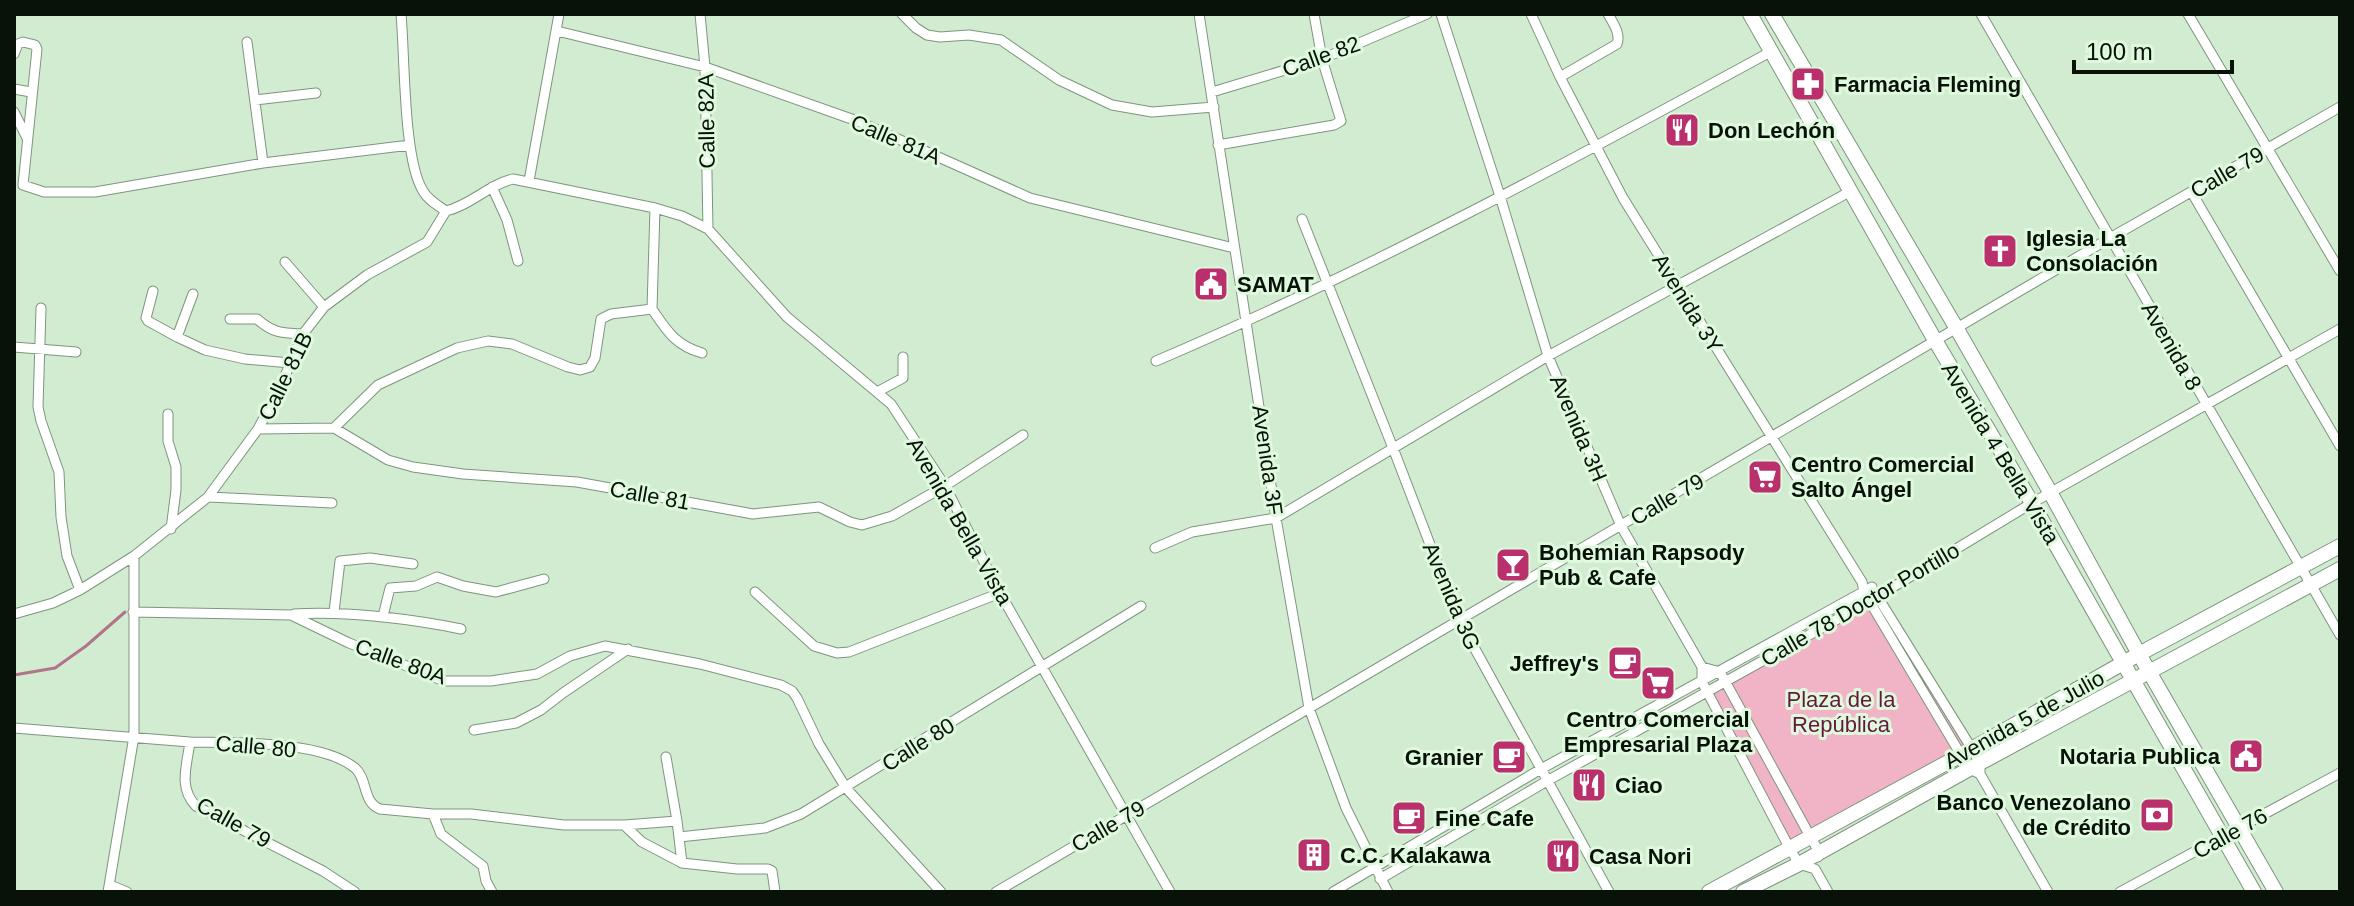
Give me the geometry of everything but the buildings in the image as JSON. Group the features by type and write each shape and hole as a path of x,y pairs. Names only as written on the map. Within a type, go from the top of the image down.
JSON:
{"street":[{"path":"402,14 410,145 416,179 424,194 446,211"},
{"path":"529,181 559,14"},
{"name":"Calle 82A","path":"700,14 705,67 708,229"},
{"path":"902,14 927,35 969,35 1001,40 1059,80 1112,105 1152,112 1214,107"},
{"name":"Avenida 3F","path":"1199,14 1276,518 1309,708 1346,808 1388,892"},
{"path":"1218,145 1338,124 1341,118 1322,59 1314,14"},
{"name":"Calle 82","path":"1212,92 1322,59 1427,14"},
{"name":"Avenida 3H","path":"1441,14 1548,356 1621,526 1702,667 1702,682 1799,864"},
{"name":"Avenida 3Y","path":"1531,14 1623,198 1869,592 1925,672 1966,752"},
{"path":"1560,77 1617,44 1619,39 1608,14"},
{"name":"Avenida 4 Bella Vista","path":"1750,14 2254,892"},
{"name":"Avenida 4 Bella Vista","path":"1772,14 1957,329 2276,892"},
{"name":"Avenida 8","path":"1981,14 2340,635"},
{"path":"2188,14 2340,271"},
{"name":"Calle 81A","path":"557,31 705,67 860,122 1030,198 1234,248"},
{"path":"14,54 18,44 23,42 35,45 37,49 27,138 18,184 44,192 95,192 263,163 410,145"},
{"path":"247,42 263,163"},
{"path":"1156,361 1328,284 1596,147 1772,51"},
{"path":"14,89 31,92"},
{"path":"255,100 316,93"},
{"name":"Calle 79","path":"996,892 2110,238 2340,107"},
{"path":"14,112 27,138"},
{"name":"Avenida Bella Vista","path":"446,211 470,203 492,187 513,179 655,208 682,216 708,229 787,317 891,404 945,486 1000,593 1170,892"},
{"path":"492,187 507,220 518,261"},
{"path":"1155,548 1192,532 1276,518 1548,356 1851,191"},
{"path":"2192,193 2340,446"},
{"path":"655,208 652,309 671,337 685,348 702,353"},
{"name":"Calle 81B","path":"134,556 208,497 258,429 303,334 324,307 367,275 427,242 446,211"},
{"name":"Avenida 3G","path":"1302,219 1459,620 1609,892"},
{"path":"285,262 324,307"},
{"path":"153,291 146,318 150,323 205,350 245,359 290,363"},
{"path":"177,337 193,294"},
{"path":"41,308 38,407 59,472 67,556 80,590"},
{"path":"258,429 334,428 378,385 457,348 488,341 512,344 568,367 580,370 590,367 595,358 601,319 611,314 652,309"},
{"path":"230,319 257,319 266,328 280,333 303,334"},
{"name":"Calle 78 Doctor Portillo","path":"1333,892 1541,769 2032,503 2340,329"},
{"path":"14,347 76,352"},
{"path":"877,392 903,378 903,357"},
{"path":"168,414 168,441 176,467 171,529"},
{"name":"Calle 81","path":"334,428 388,460 413,467 463,474 577,482 753,514 819,507 862,525 892,516 1023,435"},
{"path":"208,497 332,503"},
{"name":"Avenida 5 de Julio","path":"1709,892 2340,546"},
{"path":"14,614 53,603 80,590 134,556"},
{"path":"127,892 109,889 134,736 134,556"},
{"path":"334,612 340,561 370,558 413,564"},
{"name":"Avenida 5 de Julio","path":"1743,892 2340,569"},
{"path":"383,616 388,589 392,587 416,586 437,577 496,592 544,579"},
{"path":"755,592 814,646 837,653 849,652 1000,593"},
{"name":"Avenida 3Y","path":"1869,592 1915,678 1976,768 2048,892"},
{"name":"Calle 78 Doctor Portillo","path":"1380,879 1547,781 1726,683 1869,592"},
{"name":"Calle 80","path":"679,837 774,825 801,814 1141,606"},
{"name":"Calle 80A","path":"133,612 291,615 349,643 444,681 491,681 537,674 570,656 605,646 700,664 781,685 792,691 846,788 941,892"},
{"path":"291,615 334,612 383,616 461,629"},
{"path":"474,730 516,723 541,710 628,649"},
{"path":"1702,667 1720,672 1819,852 1815,869 1828,892"},
{"path":"1915,678 1925,672"},
{"path":"14,728 190,742"},
{"name":"Calle 79","path":"190,742 184,785 196,806 323,871 355,892"},
{"name":"Calle 80","path":"190,742 269,743 322,753 358,771 373,806 380,809 471,814 564,825 677,821"},
{"path":"666,757 682,863"},
{"name":"Calle 76","path":"2120,892 2340,773"},
{"path":"433,814 441,834 483,866 492,892"},
{"path":"624,825 642,842 682,863 768,869 774,875 775,892"},
{"path":"1799,864 1815,869"}],"green space":[{"name":"Plaza de la República","path":"1871,595 1965,744 1784,843 1703,689"}],"waterway":[{"path":"14,675 55,668 125,612"}],"place":[{"name":"Farmacia Fleming","path":"1808,84"},
{"name":"Don Lechón","path":"1682,130"},
{"name":"Iglesia La Consolación","path":"2000,251"},
{"name":"SAMAT","path":"1211,284"},
{"name":"Centro Comercial Salto Ángel","path":"1765,477"},
{"name":"Bohemian Rapsody Pub & Cafe","path":"1513,565"},
{"name":"Jeffrey's","path":"1625,663"},
{"name":"Centro Comercial Empresarial Plaza","path":"1658,683"},
{"name":"Notaria Publica","path":"2246,756"},
{"name":"Granier","path":"1509,757"},
{"name":"Ciao","path":"1589,785"},
{"name":"Banco Venezolano de Crédito","path":"2157,815"},
{"name":"Fine Cafe","path":"1409,818"},
{"name":"C.C. Kalakawa","path":"1314,855"},
{"name":"Casa Nori","path":"1563,856"}]}
